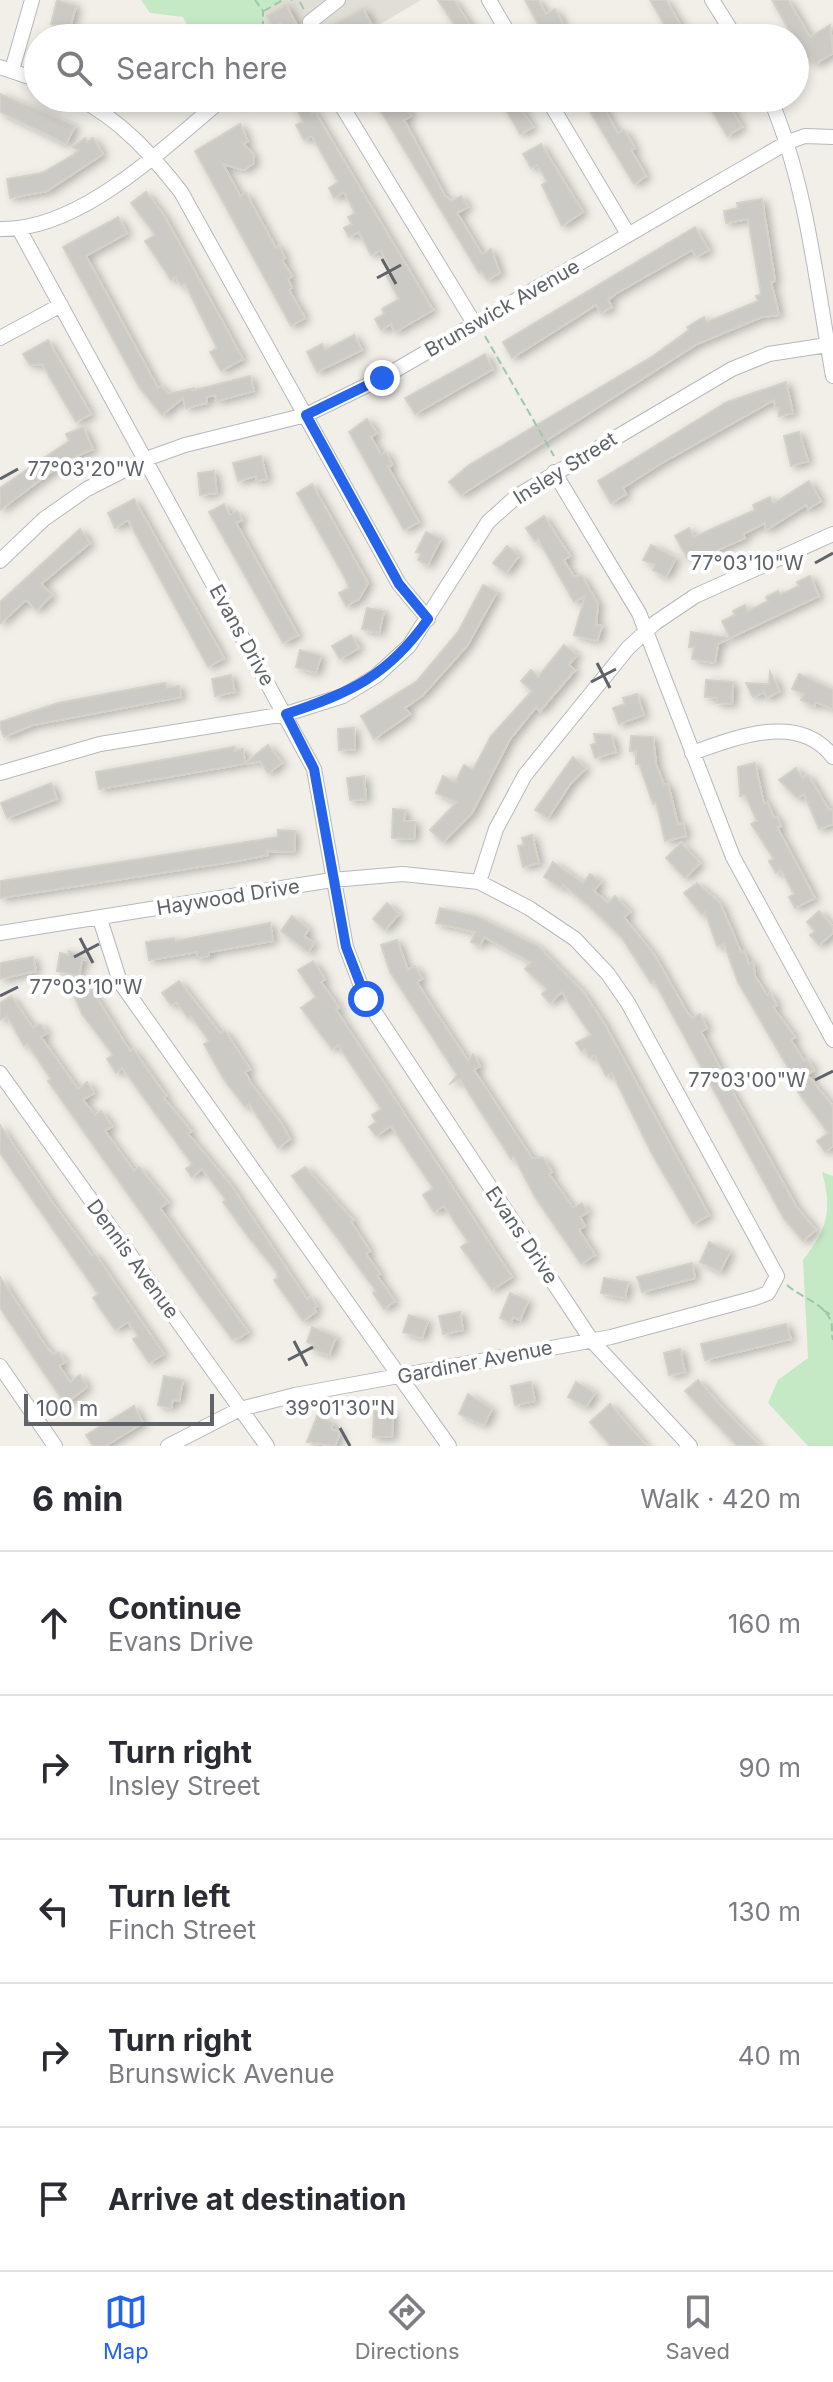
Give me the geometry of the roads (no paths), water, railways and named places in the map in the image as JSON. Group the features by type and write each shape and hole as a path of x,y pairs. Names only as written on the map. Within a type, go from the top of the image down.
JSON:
{"street":[{"path":"6,68 32,0"},
{"path":"310,24 338,0"},
{"path":"489,0 503,24"},
{"path":"712,0 727,24"},
{"path":"100,112 120,125 152,156 181,192 210,238 399,584 428,619"},
{"path":"0,229 19,229 71,213 152,156 207,112"},
{"path":"346,112 474,323"},
{"path":"555,112 628,234"},
{"path":"776,112 789,146 799,156 805,169 804,202 833,376"},
{"name":"Brunswick Avenue","path":"0,561 44,519 87,489 146,459 185,445 306,415 382,378 628,234 805,136 833,137"},
{"name":"Evans Drive","path":"19,229 314,769 346,947 366,999 592,1341 690,1446"},
{"path":"0,338 61,305"},
{"name":"Insley Street","path":"0,773 100,744 286,714 343,696 376,676 409,646 488,522 517,496 732,369 769,354 827,345"},
{"path":"554,472 647,630 733,857 833,1040"},
{"path":"479,882 496,829 525,775 550,740 647,630 695,596 833,534"},
{"path":"692,753 742,735 788,732 808,738 833,757"},
{"name":"Haywood Drive","path":"0,933 332,880 403,874 479,882 529,908 575,939 608,974 628,1003 777,1276"},
{"path":"100,919 120,982 449,1446"},
{"name":"Dennis Avenue","path":"0,1073 267,1446"},
{"name":"Gardiner Avenue","path":"168,1446 240,1409 592,1341 755,1298 768,1293 777,1276"},
{"path":"0,1366 55,1446"}]}
